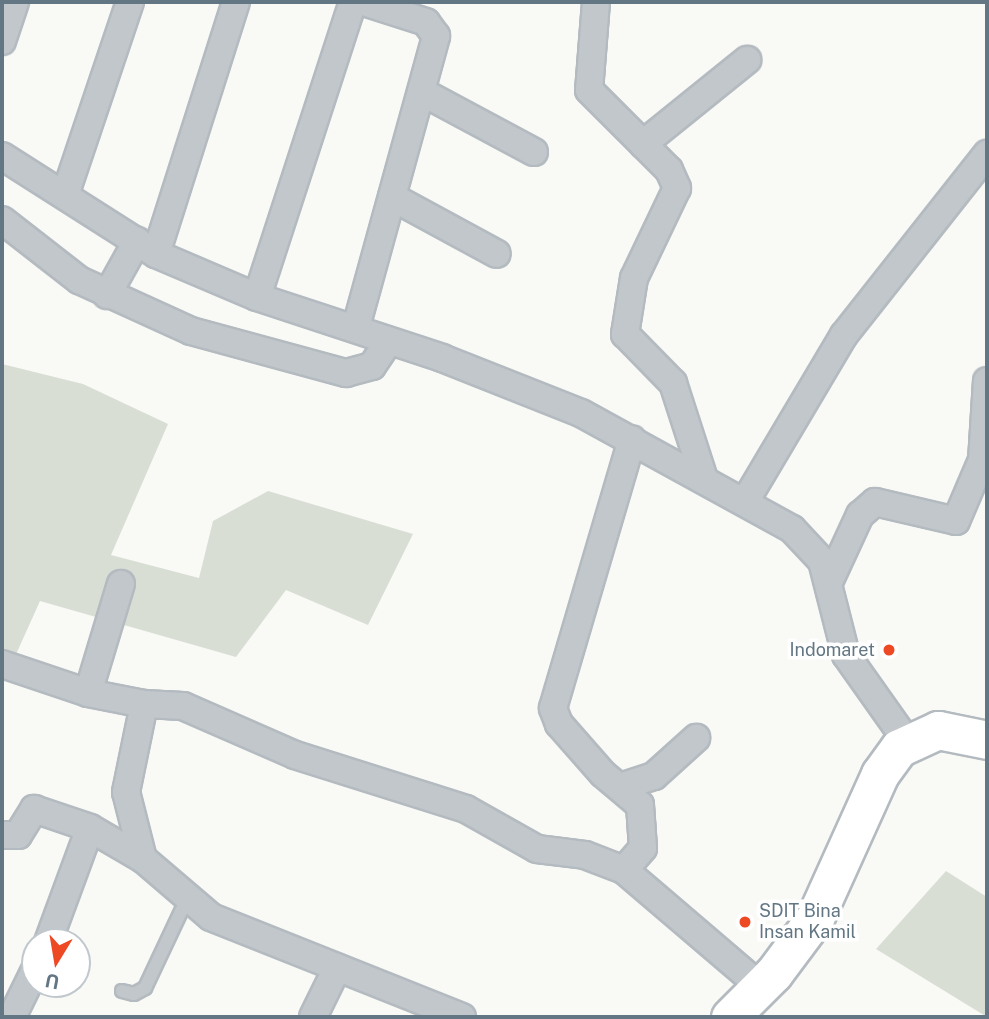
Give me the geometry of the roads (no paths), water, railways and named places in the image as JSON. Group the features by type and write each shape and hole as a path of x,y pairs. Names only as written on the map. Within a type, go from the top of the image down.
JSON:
{"street":[{"path":"65,195 130,2"},
{"path":"107,295 146,247 236,2"},
{"path":"257,297 353,2"},
{"path":"356,327 422,92 434,29 363,2"},
{"path":"596,2 589,90 643,144 677,188 634,278 625,334 673,383 703,476"},
{"path":"643,144 747,60"},
{"path":"422,92 534,152"},
{"path":"746,500 844,335 987,154"},
{"path":"2,156 146,247 257,297 356,327 581,412 746,500 807,541 829,582 846,654 907,741"},
{"path":"392,197 497,254"},
{"path":"2,219 43,256 107,295 191,331 346,373 372,366 389,341"},
{"path":"829,582 860,515 875,502 956,521 982,460 987,381"},
{"path":"624,870 643,848 640,804 620,788 559,724 553,708 632,439"},
{"path":"88,694 121,584"},
{"path":"2,664 88,694 144,704 183,706 295,755 466,809 537,849 585,855 624,870 761,987"},
{"path":"143,859 126,792 144,704"},
{"path":"730,1017 761,987 815,918 880,774 907,741 938,730 987,740"},
{"path":"620,788 654,776 696,738"},
{"path":"2,835 18,835 34,809 90,828 143,859 186,901 238,930 462,1017"},
{"path":"53,928 90,828"},
{"path":"313,1017 337,968"},
{"path":"12,1017 21,998"}],"lane":[{"path":"122,991 134,995 145,988 186,901"}],"place":[{"name":"Indomaret","path":"889,650"},
{"name":"SDIT Bina Insan Kamil","path":"745,922"}]}
